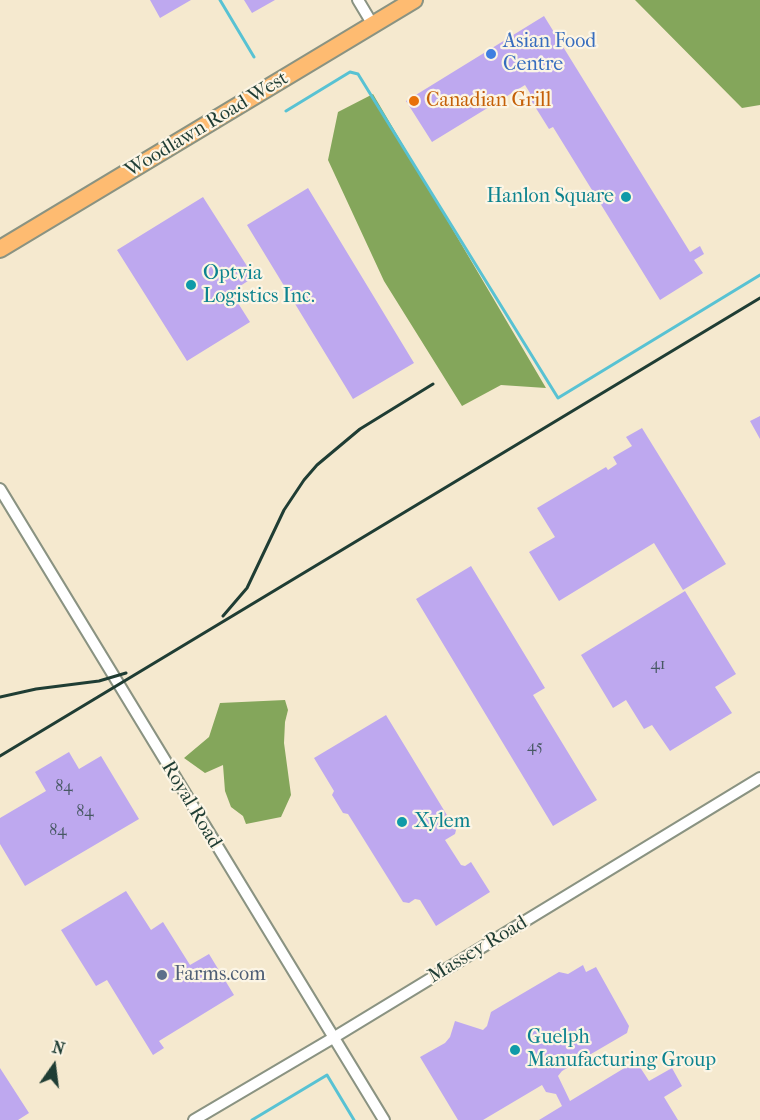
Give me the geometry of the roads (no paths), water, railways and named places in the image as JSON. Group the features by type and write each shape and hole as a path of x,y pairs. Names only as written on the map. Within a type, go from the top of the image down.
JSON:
{"main road":[{"name":"Woodlawn Road West","path":"0,249 414,0"}],"street":[{"path":"358,0 373,26"},
{"name":"Royal Road","path":"0,489 384,1120"},
{"name":"Massey Road","path":"194,1120 760,778"}],"waterway":[{"path":"220,0 254,57"},
{"path":"286,111 350,72 358,74 558,398 760,275"},
{"path":"252,1120 327,1075 354,1120"}],"railway":[{"path":"0,756 760,298"},
{"path":"223,616 247,588 284,510 317,465 360,429 433,384"},
{"path":"0,697 36,689 99,681 126,673"}],"place":[{"name":"Asian Food Centre","path":"491,54"},
{"name":"Canadian Grill","path":"414,101"},
{"name":"Hanlon Square","path":"626,197"},
{"name":"Optvia Logistics Inc.","path":"191,285"},
{"name":"Xylem","path":"402,822"},
{"name":"Farms.com","path":"162,975"},
{"name":"Guelph Manufacturing Group","path":"515,1050"}]}
